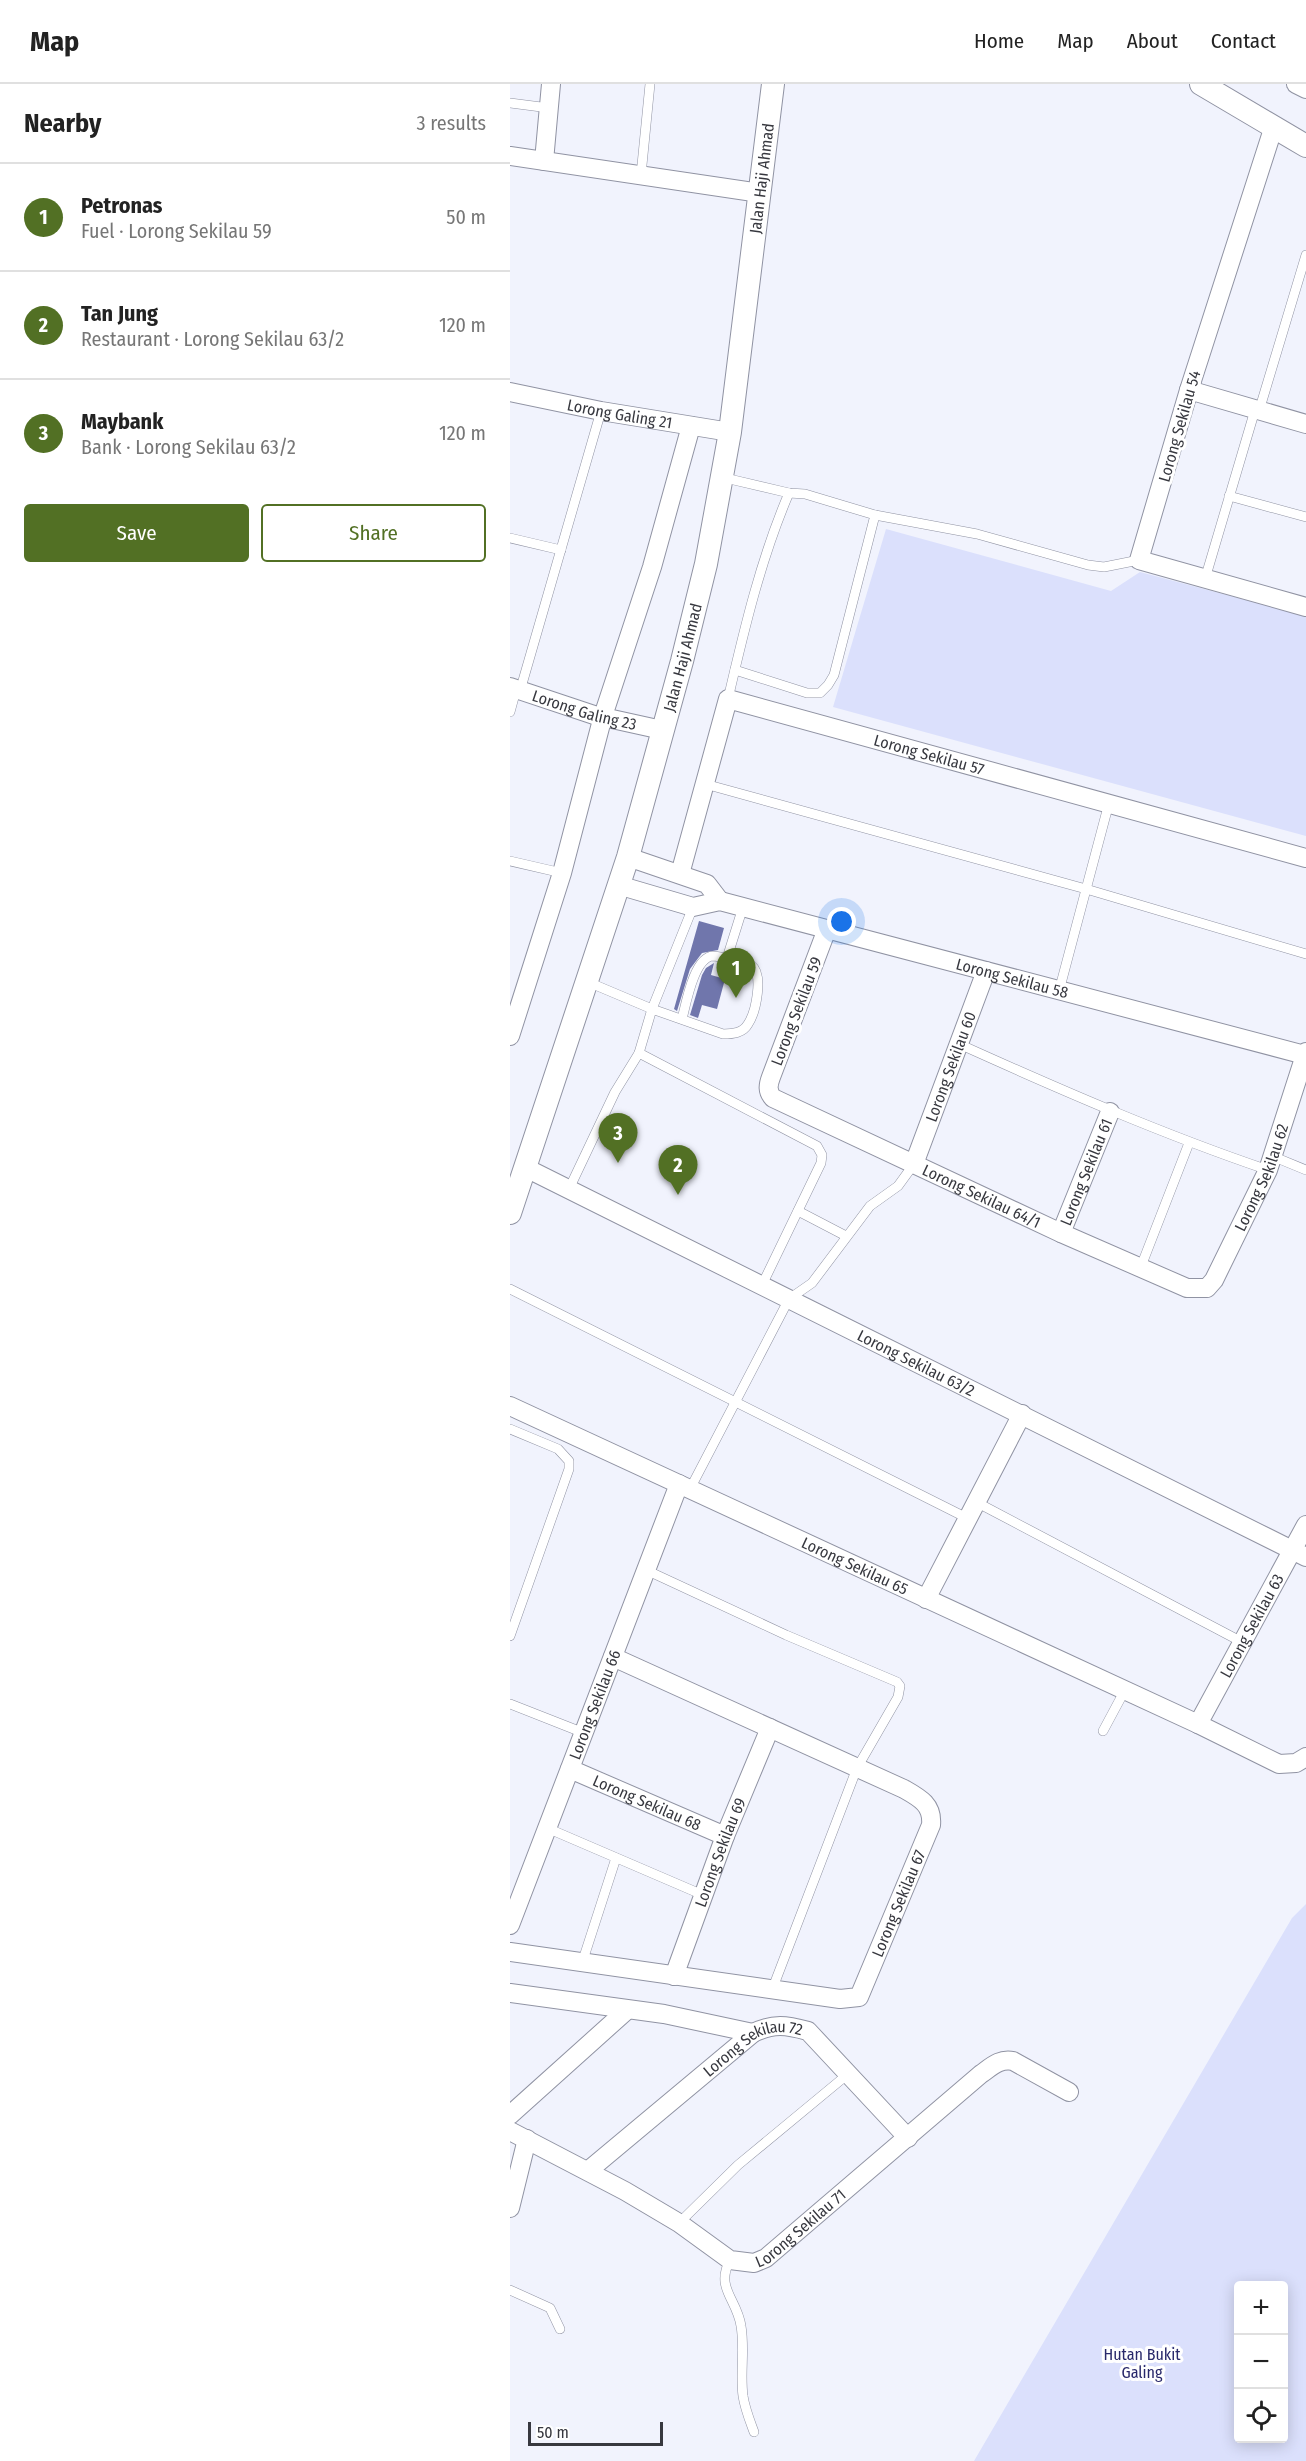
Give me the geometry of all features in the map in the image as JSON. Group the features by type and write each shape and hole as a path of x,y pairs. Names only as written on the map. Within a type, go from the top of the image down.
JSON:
{"street":[{"path":"544,161 551,84"},
{"name":"Jalan Haji Ahmad","path":"510,1213 628,857 706,564 730,432 773,84"},
{"path":"1201,84 1273,129 1306,146"},
{"path":"1296,84 1306,89"},
{"name":"Lorong Sekilau 54","path":"1139,560 1189,390 1273,129"},
{"path":"510,156 760,193"},
{"path":"1189,390 1306,424"},
{"name":"Lorong Galing 21","path":"510,392 601,411 730,432"},
{"path":"510,1036 562,873 603,716 652,567 692,426"},
{"path":"1139,560 1306,607"},
{"name":"Lorong Galing 23","path":"516,689 603,716 662,730"},
{"path":"680,874 728,699"},
{"name":"Lorong Sekilau 57","path":"728,699 1306,858"},
{"name":"Lorong Sekilau 58","path":"628,857 707,884 720,901"},
{"name":"Lorong Sekilau 58","path":"618,885 693,907 720,901 1306,1054"},
{"name":"Lorong Sekilau 59","path":"769,1094 771,1077 827,929"},
{"name":"Lorong Sekilau 60","path":"914,1164 986,971"},
{"name":"Lorong Sekilau 62","path":"1199,1290 1207,1288 1214,1280 1270,1163 1306,1054"},
{"name":"Lorong Sekilau 64/1","path":"769,1094 773,1098 1061,1233 1140,1269 1187,1288 1199,1290"},
{"name":"Lorong Sekilau 61","path":"1061,1233 1110,1112"},
{"name":"Lorong Sekilau 63/2","path":"526,1168 1299,1553"},
{"name":"Lorong Sekilau 65","path":"510,1406 1125,1690 1279,1764 1296,1763 1306,1756"},
{"path":"926,1599 1022,1414"},
{"name":"Lorong Sekilau 66","path":"510,1925 646,1570 685,1487"},
{"name":"Lorong Sekilau 63","path":"1198,1724 1242,1642 1299,1553 1306,1525"},
{"name":"Lorong Sekilau 67","path":"510,1952 840,1999 859,1997 931,1825 930,1809 920,1797 613,1657"},
{"name":"Lorong Sekilau 69","path":"674,1976 725,1836 770,1728"},
{"name":"Lorong Sekilau 68","path":"570,1769 725,1836"},
{"path":"510,1993 664,2014 753,2033"},
{"path":"510,2115 627,2010"},
{"name":"Lorong Sekilau 72","path":"589,2170 753,2033 768,2026 790,2026 808,2031 908,2138"},
{"name":"Lorong Sekilau 71","path":"510,2131 589,2170 679,2223 730,2260 754,2263 766,2258 981,2074 1006,2060 1069,2092"},
{"path":"510,2208 527,2139"}],"lane":[{"path":"641,175 650,84"},
{"path":"510,103 549,108"},
{"path":"1205,579 1306,255"},
{"path":"510,712 601,411"},
{"path":"721,477 789,493 805,494 875,515 978,534 1088,564 1104,567 1139,560"},
{"path":"728,699 779,516 789,493"},
{"path":"1229,496 1306,517"},
{"path":"735,670 807,693 820,693 828,685 834,675 875,515"},
{"path":"510,538 561,549"},
{"path":"705,784 1086,889 1306,954"},
{"path":"1059,991 1109,803"},
{"path":"510,861 562,873"},
{"path":"569,1189 615,1092 639,1053 652,1009 693,907"},
{"path":"727,958 743,907"},
{"path":"586,981 652,1009 723,1034 735,1034 748,1025 753,1011 759,983 756,971 750,964 727,958 713,956 706,958 694,977 682,1019"},
{"path":"959,1044 1110,1112 1189,1143 1306,1170"},
{"path":"639,1053 817,1146 822,1155 821,1163 762,1285"},
{"path":"1140,1269 1189,1143"},
{"path":"685,1487 735,1402 789,1299 813,1283 870,1206 898,1186 914,1164"},
{"path":"798,1211 846,1236"},
{"path":"510,1288 968,1518"},
{"path":"510,1429 558,1449 569,1461 569,1469 510,1636"},
{"path":"976,1502 1242,1642"},
{"path":"646,1570 786,1635 897,1682 900,1686 898,1697 857,1768 772,1990"},
{"path":"1103,1731 1125,1690"},
{"path":"510,1704 584,1733"},
{"path":"548,1828 704,1895"},
{"path":"582,1963 616,1858"},
{"path":"679,2223 738,2165 848,2074"},
{"path":"730,2260 723,2277 725,2288 738,2312 742,2327 743,2395 754,2432"},
{"path":"510,2290 550,2308 560,2329"}],"green space":[{"path":"886,529 1111,591 1140,572 1306,616 1306,836 833,707"},
{"name":"Hutan Bukit Galing","path":"1306,1904 1306,2461 974,2461 1292,1918"}],"building":[{"path":"699,921 724,928 718,950 702,953 690,969 677,1011 674,1009"},
{"path":"714,963 711,975 725,979 717,1009 702,1005 698,1018 690,1015 702,975 706,968"}],"place":[{"name":"Petronas","path":"736,998"},
{"name":"Maybank","path":"618,1163"},
{"name":"Tan Jung","path":"678,1195"}]}
